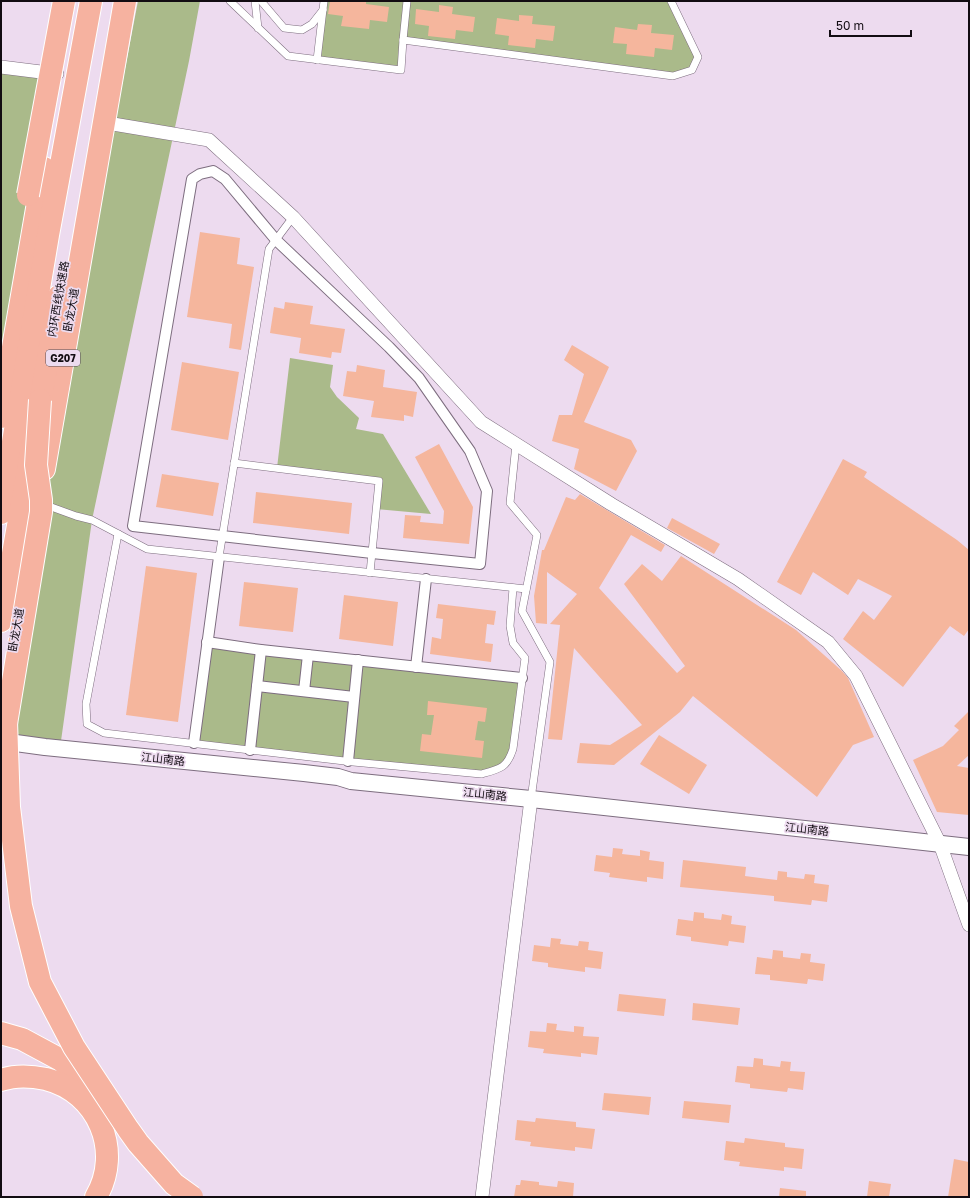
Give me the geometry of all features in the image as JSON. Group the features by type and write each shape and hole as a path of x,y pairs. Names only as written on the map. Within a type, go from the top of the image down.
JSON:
{"highway":[{"path":"8,374 21,242 28,195 64,1"},
{"path":"2,403 74,1"},
{"name":"内环西线快速路","path":"1,513 47,243 91,1"},
{"name":"内环西线快速路","path":"1,621 97,93 112,1"},
{"name":"卧龙大道","path":"3,725 38,502 125,1"},
{"path":"78,271 118,101 134,1"},
{"path":"1,751 3,725 41,512 41,500 36,465 40,400"},
{"path":"3,725 9,807 21,906 40,982 74,1047 128,1130"},
{"path":"1,1034 22,1039 61,1060 88,1084 174,1184 192,1197"},
{"path":"1,1080 20,1077 36,1077 56,1082 77,1093 92,1109 102,1129 107,1148 107,1170 96,1197"}],"street":[{"path":"1,67 60,74"},
{"path":"113,124 209,140 293,216 481,422 611,504 738,579 828,642 856,676 940,844 969,925"},
{"path":"213,171 225,179 276,240 389,347 419,378 470,451 487,491 480,564 222,537 133,526 192,179 200,174 213,171"},
{"path":"194,744 219,557"},
{"path":"416,667 426,579"},
{"path":"207,642 262,650 522,678"},
{"path":"250,750 262,650"},
{"path":"304,691 308,655"},
{"path":"348,761 358,660"},
{"path":"258,686 354,697"},
{"name":"江山南路","path":"3,725 44,747 304,773 351,781 969,847"},
{"path":"482,1197 530,799"}],"lane":[{"path":"230,1 288,56 401,70 407,1"},
{"path":"255,1 258,28"},
{"path":"261,1 284,28 302,30 312,24 323,10"},
{"path":"317,60 324,1"},
{"path":"403,40 673,76 692,70 698,57 671,1"},
{"path":"219,557 269,249 293,216"},
{"path":"516,444 510,503 537,535 522,611 550,662 530,799"},
{"path":"234,463 379,481 370,573"},
{"path":"38,502 76,516 92,520 147,549 526,589"},
{"path":"118,534 86,704 87,724 104,733 348,761 481,774 500,769 510,760 513,749 525,658 513,643 510,626 513,588"}],"green space":[{"path":"138,1 200,1 189,61 92,520 60,748 1,741 1,717"},
{"path":"324,1 671,1 698,57 692,70 673,76 403,40 401,70 317,60"},
{"path":"1,67 60,75 1,417"},
{"path":"290,358 333,365 330,387 337,397 359,418 356,429 383,434 431,514 376,509 379,481 277,468"},
{"path":"207,642 522,678 510,760 481,774 194,743"}],"building":[{"path":"330,1 366,1 366,4 389,7 387,22 370,20 369,29 341,26 343,16 328,14"},
{"path":"439,5 453,7 452,14 475,17 473,32 456,30 455,39 428,36 429,26 415,24 416,9 439,12"},
{"path":"519,15 533,16 532,24 555,26 553,41 536,39 535,48 508,45 509,36 495,34 497,18 519,21"},
{"path":"638,24 652,25 651,33 674,35 672,50 655,48 654,57 626,54 627,44 613,43 615,27 637,30"},
{"path":"200,232 240,238 237,264 254,267 241,350 229,348 232,324 187,317"},
{"path":"285,302 313,306 310,324 345,329 341,353 332,352 331,358 299,353 301,338 270,333 274,307 284,309"},
{"path":"572,345 609,367 584,422 631,440 637,451 616,491 574,469 579,449 552,441 559,415 572,415 584,374 564,360"},
{"path":"182,362 239,372 228,440 171,430"},
{"path":"357,365 385,370 383,387 417,392 413,417 404,415 404,421 371,417 374,401 343,396 347,371 356,372"},
{"path":"439,444 473,507 469,544 403,538 405,515 421,516 420,522 443,524 444,511 415,457"},
{"path":"843,459 867,472 864,477 957,540 969,550 969,629 964,636 950,626 903,687 843,639 863,611 874,620 892,596 858,579 848,595 813,572 801,595 777,582"},
{"path":"162,474 219,483 213,516 156,507"},
{"path":"256,492 352,503 349,534 253,523"},
{"path":"580,494 665,545 661,552 631,535 599,588 677,673 685,666 624,584 642,564 662,581 681,556 796,630 848,678 874,737 853,745 817,797 693,696 680,712 614,765 577,763 580,743 610,745 642,725 574,648 562,740 548,739 560,625 550,624 577,594 547,572 547,624 536,623 534,596 542,550 544,550 566,497 575,500"},
{"path":"672,518 720,544 714,554 667,528"},
{"path":"146,566 197,573 178,722 126,715"},
{"path":"244,582 298,588 293,632 239,626"},
{"path":"344,595 398,602 393,646 339,639"},
{"path":"438,604 496,611 494,625 487,624 485,643 493,644 491,662 430,654 432,637 441,639 443,619 436,618"},
{"path":"428,701 487,708 485,722 478,721 475,740 484,741 482,758 420,751 422,734 431,735 434,715 427,715"},
{"path":"969,711 969,755 957,766 969,768 969,815 937,812 913,760 943,746 959,730 954,726"},
{"path":"659,735 707,765 689,794 640,764"},
{"path":"613,848 623,849 622,854 640,856 640,850 650,852 649,860 664,862 663,879 647,877 647,882 609,877 610,873 594,871 596,855 612,857"},
{"path":"683,860 746,867 745,876 777,880 778,871 787,872 787,877 804,879 805,874 815,875 814,883 829,885 827,902 812,900 811,905 774,901 774,896 680,887"},
{"path":"694,912 704,913 704,918 721,920 722,914 732,916 731,924 746,926 744,943 729,941 728,946 691,941 691,937 676,935 678,919 693,921"},
{"path":"551,938 561,939 560,944 578,946 579,941 589,942 588,950 603,952 601,969 585,967 585,972 548,967 548,963 532,961 534,945 550,947"},
{"path":"773,950 783,951 783,957 800,959 801,953 811,954 810,962 825,964 823,981 808,979 807,984 770,980 770,975 755,974 757,957 772,959"},
{"path":"619,994 666,999 664,1016 617,1011"},
{"path":"693,1003 740,1008 738,1025 692,1020"},
{"path":"547,1023 557,1024 556,1030 574,1032 574,1026 584,1027 583,1036 599,1037 597,1055 581,1053 581,1057 543,1053 544,1049 528,1047 530,1031 546,1032"},
{"path":"754,1058 763,1059 763,1065 780,1067 781,1061 791,1062 790,1071 805,1072 803,1090 788,1088 787,1092 750,1088 750,1084 735,1082 737,1066 753,1067"},
{"path":"604,1093 651,1097 649,1115 602,1110"},
{"path":"684,1101 731,1105 729,1123 682,1118"},
{"path":"536,1118 576,1122 576,1127 595,1129 592,1149 575,1147 575,1151 530,1146 531,1142 515,1140 517,1120 535,1122"},
{"path":"745,1138 785,1143 785,1147 804,1149 802,1169 784,1167 784,1171 739,1166 740,1162 724,1160 726,1141 744,1143"},
{"path":"954,1159 969,1162 969,1197 948,1197"},
{"path":"521,1180 539,1182 539,1185 557,1187 558,1181 574,1183 573,1197 514,1197 516,1185 520,1185"},
{"path":"869,1181 891,1184 889,1197 867,1197"},
{"path":"780,1188 806,1191 806,1197 779,1197"}]}
